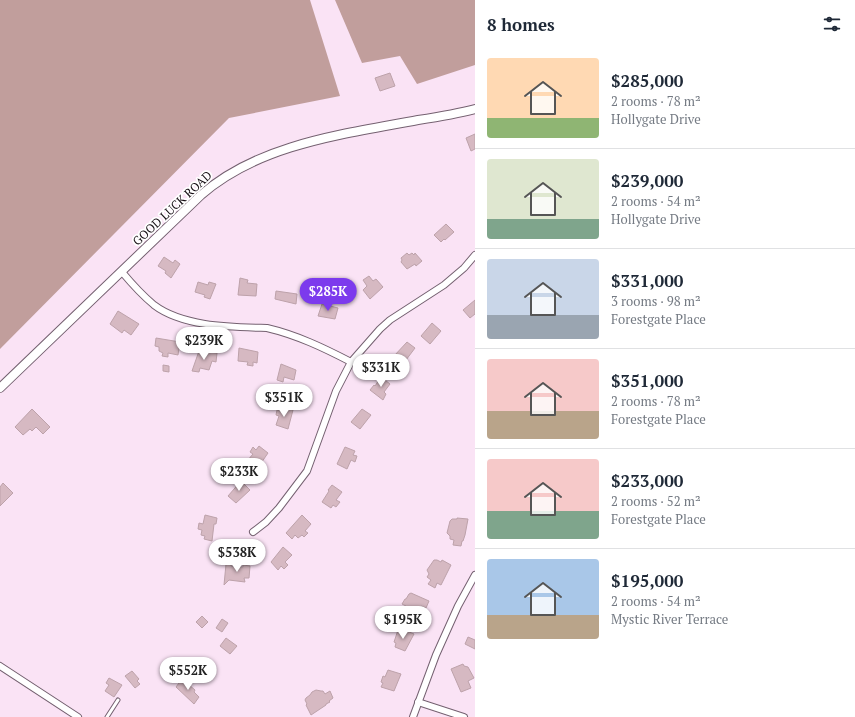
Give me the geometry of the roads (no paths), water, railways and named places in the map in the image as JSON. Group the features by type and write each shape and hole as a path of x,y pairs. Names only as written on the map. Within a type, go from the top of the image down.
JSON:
{"street":[{"name":"GOOD LUCK ROAD","path":"0,388 215,183 266,157 300,144 475,109"},
{"path":"253,532 266,522 279,508 307,471 336,391 351,362 380,329 390,320 444,285 464,268 475,255"},
{"path":"122,272 133,285 155,305 175,316 201,322 277,330 315,344 351,362"},
{"path":"413,717 436,655 458,606 475,575"},
{"path":"0,666 78,717"},
{"path":"418,702 464,717"}],"lane":[{"path":"107,717 118,700"}]}
